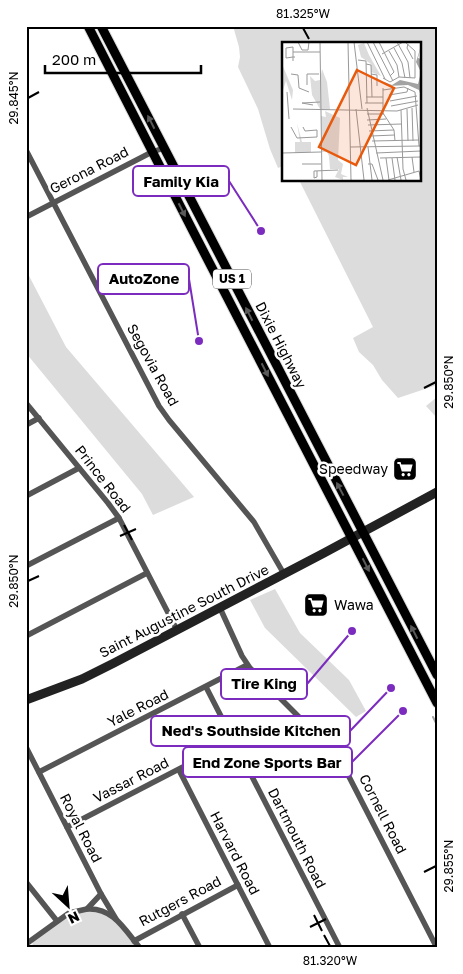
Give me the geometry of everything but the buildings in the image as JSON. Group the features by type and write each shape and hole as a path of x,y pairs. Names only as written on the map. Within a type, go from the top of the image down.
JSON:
{"main road":[{"name":"US 1","path":"88,26 437,703"},
{"path":"93,36 103,29"},
{"name":"Dixie Highway","path":"103,29 437,675"},
{"path":"247,336 258,330"}],"street":[{"name":"Gerona Road","path":"26,217 152,152 164,148"},
{"name":"Segovia Road","path":"26,150 159,406 254,522 284,574"},
{"name":"Prince Road","path":"26,403 119,518 177,630"},
{"path":"26,425 39,418"},
{"path":"26,496 80,468"},
{"name":"Saint Augustine South Drive","path":"26,700 82,679 437,492"},
{"path":"26,566 119,518"},
{"path":"26,636 147,574"},
{"name":"Cornell Road","path":"220,608 247,665 328,746 344,766 437,948"},
{"name":"Yale Road","path":"39,772 247,665"},
{"name":"Dartmouth Road","path":"206,687 340,948"},
{"name":"Vassar Road","path":"67,827 233,741"},
{"name":"Royal Road","path":"26,747 101,894 116,919 140,948"},
{"name":"Harvard Road","path":"179,770 270,948"},
{"path":"26,882 57,922"},
{"name":"Rutgers Road","path":"134,940 238,885"},
{"path":"87,909 101,894"},
{"path":"26,944 69,913 87,909 105,911 116,919"},
{"path":"182,914 200,948"}],"shaded area":[{"path":"233,26 437,26 437,385 398,398 382,380 373,365 359,352 353,338 373,327 300,181 420,181 420,42 282,42 282,166 278,168 258,109 238,67 239,47"},
{"path":"26,270 66,347 194,497 153,515 142,494 26,353"},
{"path":"437,397 437,418 426,406"},
{"path":"275,589 300,633 349,680 366,711 356,717 265,628 250,600"},
{"path":"86,909 110,913 137,948 33,948 32,940 48,927"}],"waterway":[{"path":"433,717 437,725"}],"place":[{"name":"Family Kia","path":"261,231"},
{"name":"AutoZone","path":"199,341"},
{"name":"Speedway","path":"405,469"},
{"name":"Wawa","path":"316,605"},
{"name":"Tire King","path":"352,631"},
{"name":"Ned's Southside Kitchen","path":"391,688"},
{"name":"End Zone Sports Bar","path":"403,711"}]}
